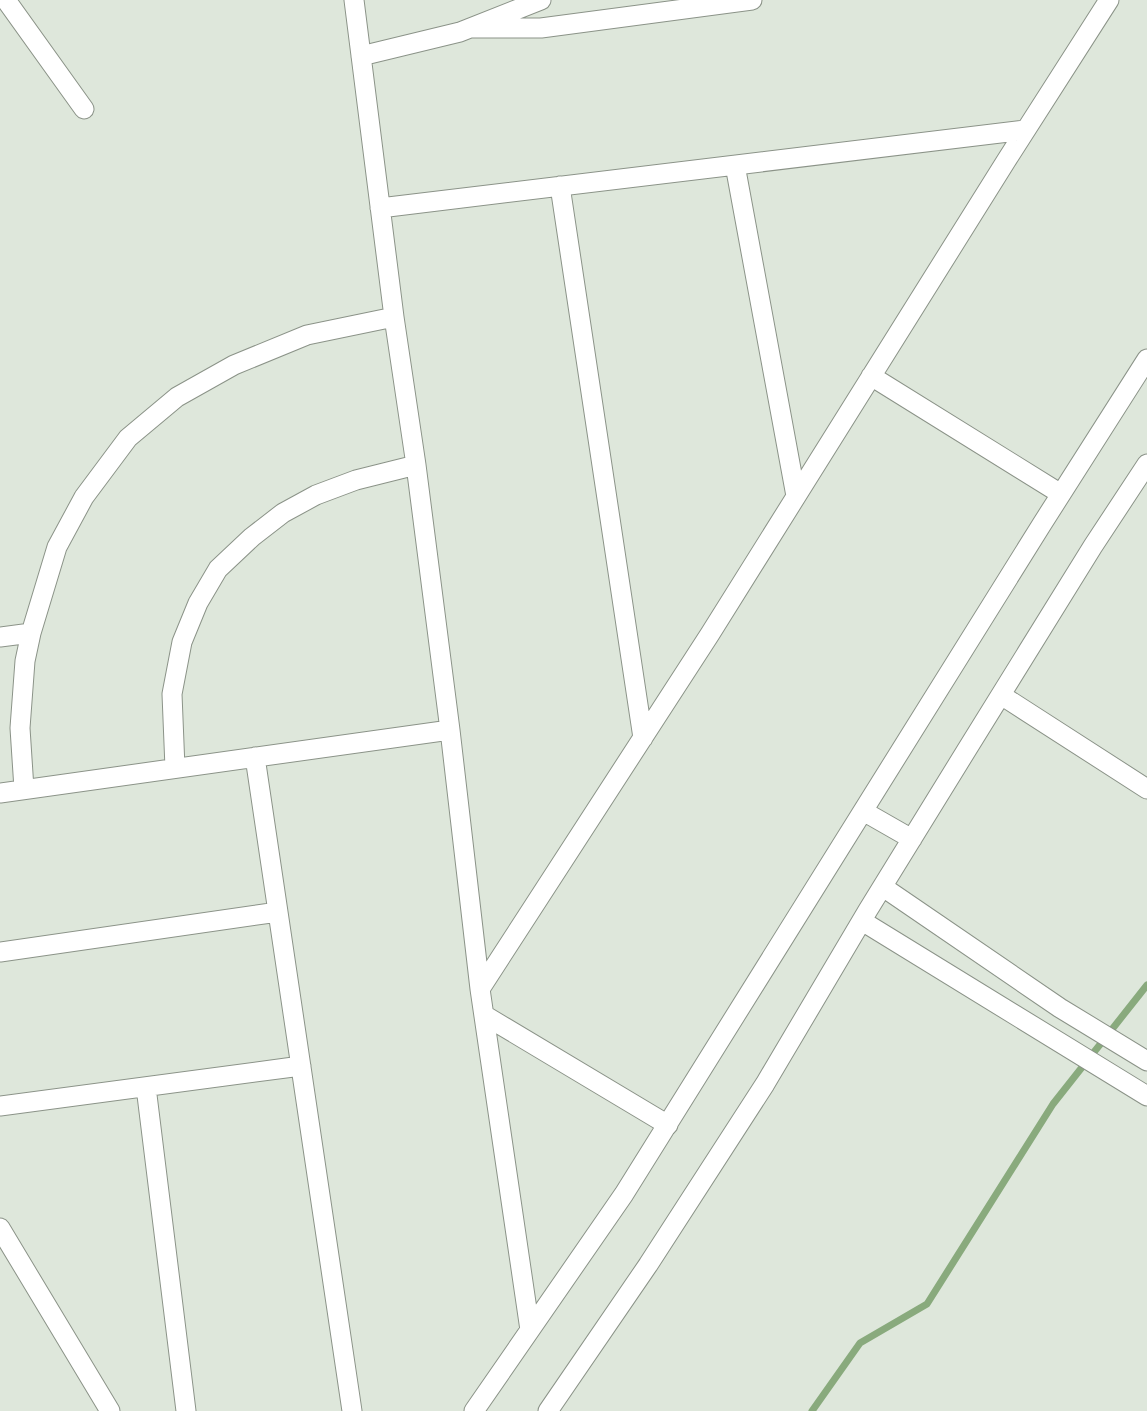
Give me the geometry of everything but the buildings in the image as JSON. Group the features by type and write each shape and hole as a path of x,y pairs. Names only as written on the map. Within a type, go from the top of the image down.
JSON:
{"street":[{"path":"6,0 84,109"},
{"path":"354,0 394,317 416,465 450,730 480,989 530,1330"},
{"path":"361,56 460,32 542,0"},
{"path":"470,28 541,28 665,5 752,0"},
{"path":"480,989 710,634 1108,0"},
{"path":"380,208 1025,130"},
{"path":"735,165 796,496"},
{"path":"560,186 643,738"},
{"path":"24,789 20,728 25,662 31,633 57,547 84,497 128,438 177,397 234,365 307,335 394,317"},
{"path":"474,1411 624,1194 1061,494 1147,359"},
{"path":"871,376 1061,494"},
{"path":"548,1411 648,1265 765,1084 862,921 1000,695 1093,546 1147,464"},
{"path":"175,768 172,694 182,642 198,603 218,569 252,537 277,518 316,495 356,480 416,465"},
{"path":"0,637 31,633"},
{"path":"1000,695 1147,789"},
{"path":"0,792 450,730"},
{"path":"255,757 352,1411"},
{"path":"863,811 912,839"},
{"path":"883,887 1060,1008 1147,1061"},
{"path":"0,952 278,912"},
{"path":"862,921 1042,1030 1147,1096"},
{"path":"484,1014 668,1125"},
{"path":"0,1106 301,1066"},
{"path":"146,1087 186,1411"},
{"path":"0,1228 110,1411"}],"waterway":[{"path":"812,1411 860,1343 927,1304 1053,1104 1147,985"}]}
